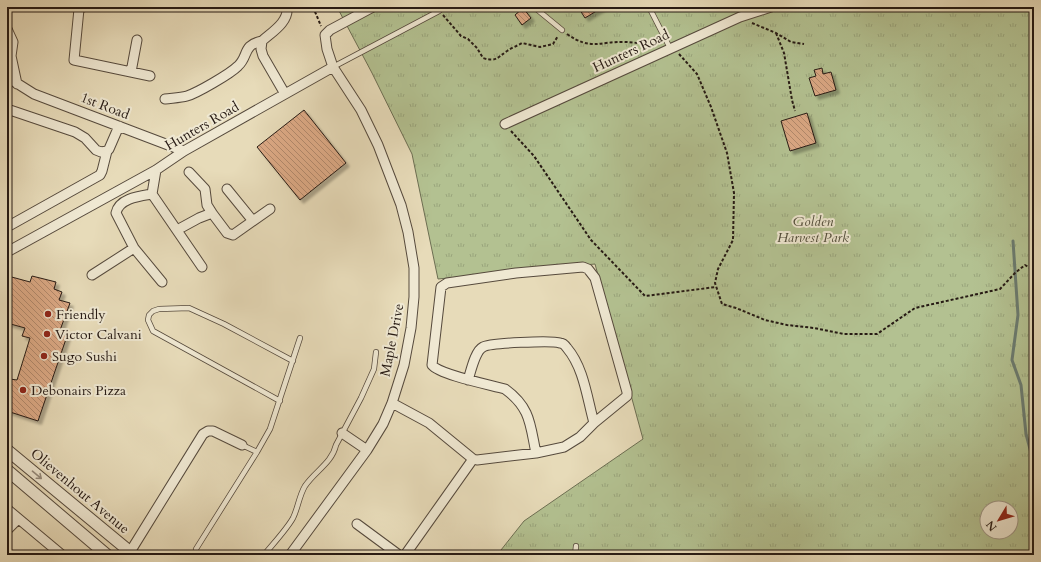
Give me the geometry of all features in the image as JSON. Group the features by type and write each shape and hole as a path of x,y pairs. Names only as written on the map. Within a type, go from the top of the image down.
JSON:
{"street":[{"path":"83,7 79,9 74,60 150,76"},
{"path":"165,100 188,95 221,78 239,66 247,49 255,42 262,41 285,18 288,12 287,7"},
{"path":"333,67 327,49 325,35 330,30 373,7"},
{"name":"Hunters Road","path":"505,124 740,17 771,7"},
{"path":"7,29 13,42 11,56 17,84"},
{"path":"131,72 137,40"},
{"path":"262,41 261,50 263,56 284,94"},
{"name":"Hunters Road","path":"7,252 156,170 184,151 333,67"},
{"name":"Maple Drive","path":"290,555 367,450 383,424 392,403 407,350 414,297 414,268 408,232 401,205 378,145 360,110 333,67"},
{"name":"1st Road","path":"7,77 34,94 184,151"},
{"path":"7,109 75,132 85,138 96,150 101,152 106,151"},
{"path":"7,227 100,175 106,151 109,149 119,126"},
{"path":"156,170 152,194 202,267"},
{"path":"189,172 205,189 207,205 230,234 233,235 270,208"},
{"path":"227,189 253,221"},
{"path":"152,194 132,197 120,205 116,210 116,213 134,248 162,282"},
{"path":"177,230 212,213"},
{"path":"92,275 134,248"},
{"path":"392,403 429,424 473,459 477,460 536,453 557,449 571,443 627,396 595,278 588,269 583,267 516,273 444,284 442,287 432,365 434,368 468,380 505,389 515,397 523,406 528,415 536,453"},
{"path":"468,380 477,353 483,346 496,344 561,343 568,348 579,367 594,423"},
{"path":"132,553 203,434 208,431 213,431 242,445"},
{"path":"342,433 367,450"},
{"name":"Olievenhout Avenue","path":"7,450 132,553"},
{"path":"404,555 473,459"},
{"path":"7,470 107,555"},
{"path":"7,509 62,555"},
{"path":"7,530 18,519"},
{"path":"357,524 399,555"}],"lane":[{"path":"333,67 444,7"},
{"path":"534,7 562,30"},
{"path":"649,7 670,48"},
{"path":"280,401 153,331 148,320 149,315 153,311 159,309 189,308 224,324 293,361"},
{"path":"196,549 270,429 300,338"},
{"path":"264,555 293,518 298,500 305,486 320,468 330,461 336,444 374,369 376,352"},
{"path":"242,445 257,452"},
{"path":"575,555 576,546"}],"path":[{"path":"313,7 325,35"},
{"path":"439,11 461,36 468,39 477,48 483,58 490,60 500,58 506,51 522,43 540,47 553,44 562,30 569,36 585,44 624,42 670,48 679,54 697,74 711,106 727,153 734,193 733,240 718,269 715,283 722,304 765,320 787,325 814,328 844,334 877,334 915,308 1000,289 1025,265 1034,270"},
{"path":"740,17 776,33 790,42 804,44"},
{"path":"776,33 784,53 795,111"},
{"path":"505,124 534,156 592,240 645,296 716,286"}],"green space":[{"name":"Golden Harvest Park","path":"337,7 1034,7 1034,555 497,555 524,521 643,439 595,264 438,279 412,154"}],"building":[{"path":"578,7 603,7 585,18"},
{"path":"523,8 531,18 522,25 515,15"},
{"path":"822,68 823,74 831,72 836,90 815,96 809,78 816,76 814,70"},
{"path":"304,110 346,163 300,200 257,147"},
{"path":"807,113 816,143 790,151 781,121"},
{"path":"8,276 30,282 32,276 56,282 54,289 62,292 59,300 70,303 59,333 67,336 38,421 7,411 7,389 10,379 17,380 30,338 22,336 25,328 7,323"}],"waterway":[{"path":"1013,241 1018,315 1012,360 1021,385 1026,434 1034,464"}],"place":[{"name":"Friendly","path":"48,314"},
{"name":"Victor Calvani","path":"47,334"},
{"name":"Sugo Sushi","path":"44,356"},
{"name":"Debonairs Pizza","path":"23,390"}]}
